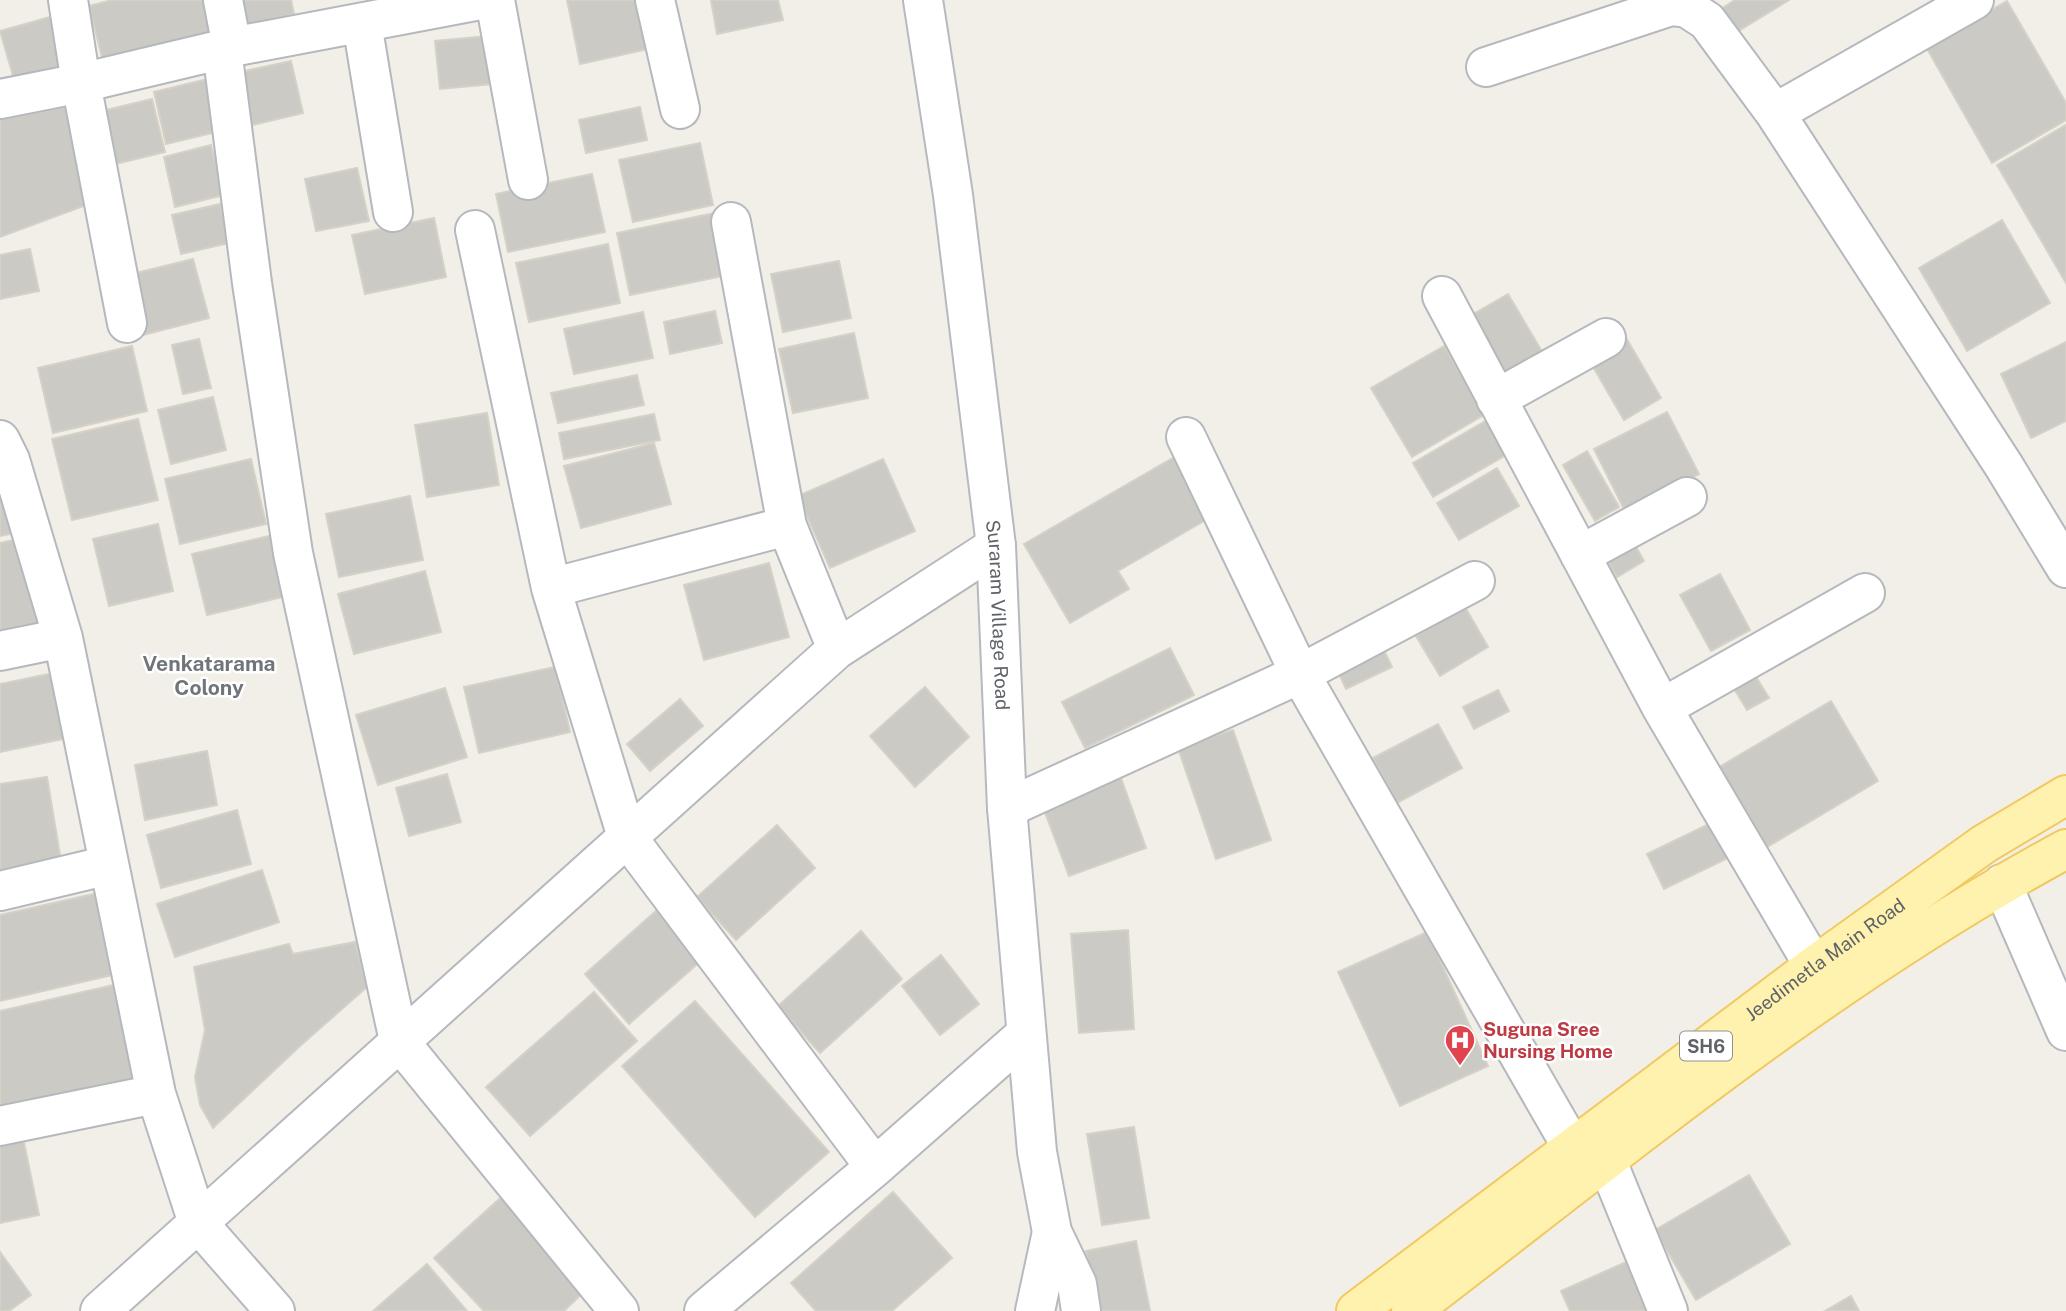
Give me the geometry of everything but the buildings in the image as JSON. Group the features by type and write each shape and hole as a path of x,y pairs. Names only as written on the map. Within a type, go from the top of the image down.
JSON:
{"main road":[{"name":"Jeedimetla Main Road","path":"1417,1309 1589,1153 1814,966 1984,844 2066,795"},
{"name":"Jeedimetla Main Road","path":"1356,1311 1826,996 2002,884 2066,849"}],"street":[{"path":"68,0 81,83 127,323"},
{"path":"223,0 252,283 293,553 400,1041 620,1311"},
{"path":"0,99 227,49 480,0"},
{"path":"495,0 528,180"},
{"path":"655,0 680,109"},
{"name":"Suraram Village Road","path":"923,0 953,195 996,546 1007,808 1037,1153 1052,1232 1077,1284 1082,1311"},
{"path":"1774,113 1974,0"},
{"path":"1486,67 1671,6 1687,8 1707,21 1774,113 2004,466 2066,568"},
{"path":"362,23 393,212"},
{"path":"731,222 787,526 837,649"},
{"path":"475,230 551,588 626,837 875,1167"},
{"path":"1442,296 1662,708 1814,966"},
{"path":"1496,400 1606,338"},
{"path":"1186,436 1300,674 1589,1153 1668,1311"},
{"path":"0,440 10,460 63,638 156,1094 198,1223 275,1311"},
{"path":"1580,555 1687,497"},
{"path":"551,588 787,526"},
{"path":"100,1311 837,649 996,546"},
{"path":"1007,808 1300,674 1475,581"},
{"path":"1662,708 1865,593"},
{"path":"0,651 63,638"},
{"path":"0,891 109,865"},
{"path":"2002,884 2066,1031"},
{"path":"704,1311 875,1167 1026,1034"},
{"path":"0,1126 156,1094"},
{"name":"Suraram Village Road","path":"1035,1311 1052,1232"}],"place":[{"name":"Suguna Sree Nursing Home","path":"1460,1067"}],"district":[{"name":"Venkatarama Colony","path":"209,675"}]}
